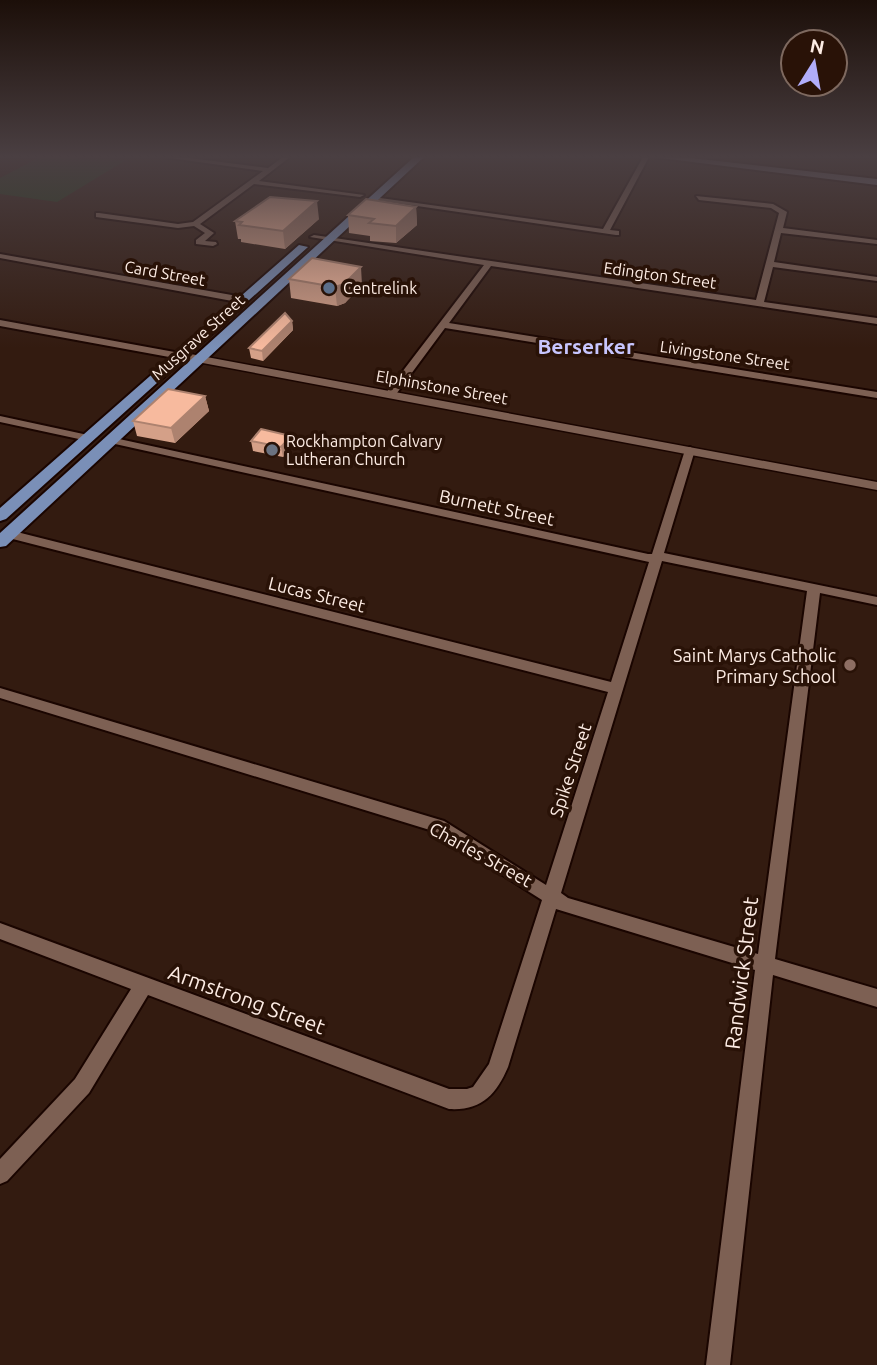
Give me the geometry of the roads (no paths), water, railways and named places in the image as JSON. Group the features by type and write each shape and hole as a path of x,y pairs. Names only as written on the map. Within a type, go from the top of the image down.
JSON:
{"main road":[{"name":"Musgrave Street","path":"0,516 332,221"},
{"name":"Musgrave Street","path":"4,538 350,221"}],"street":[{"path":"140,221 178,226 195,224 200,221"},
{"path":"526,221 617,233"},
{"path":"605,232 611,221"},
{"path":"758,303 781,221"},
{"path":"195,224 210,233 199,242 213,244"},
{"path":"778,230 877,242"},
{"name":"Edington Street","path":"314,237 877,321"},
{"name":"Card Street","path":"0,256 243,300"},
{"path":"390,395 489,263"},
{"path":"768,264 877,279"},
{"name":"Elphinstone Street","path":"0,323 877,485"},
{"name":"Livingstone Street","path":"443,326 877,395"},
{"path":"0,419 88,438"},
{"name":"Burnett Street","path":"110,440 657,557 877,601"},
{"name":"Spike Street","path":"479,1097 491,1084 498,1067 690,450"},
{"name":"Lucas Street","path":"4,538 616,689"},
{"name":"Randwick Street","path":"718,1365 765,964 814,588"},
{"name":"Charles Street","path":"0,694 438,826 563,904 877,998"},
{"name":"Armstrong Street","path":"0,931 449,1098 466,1101 479,1097"},
{"path":"0,1174 82,1086 144,985"}],"place":[{"name":"Centrelink","path":"329,288"},
{"name":"Rockhampton Calvary Lutheran Church","path":"272,450"},
{"name":"Saint Marys Catholic Primary School","path":"850,665"}],"district":[{"name":"Berserker","path":"586,346"}]}
